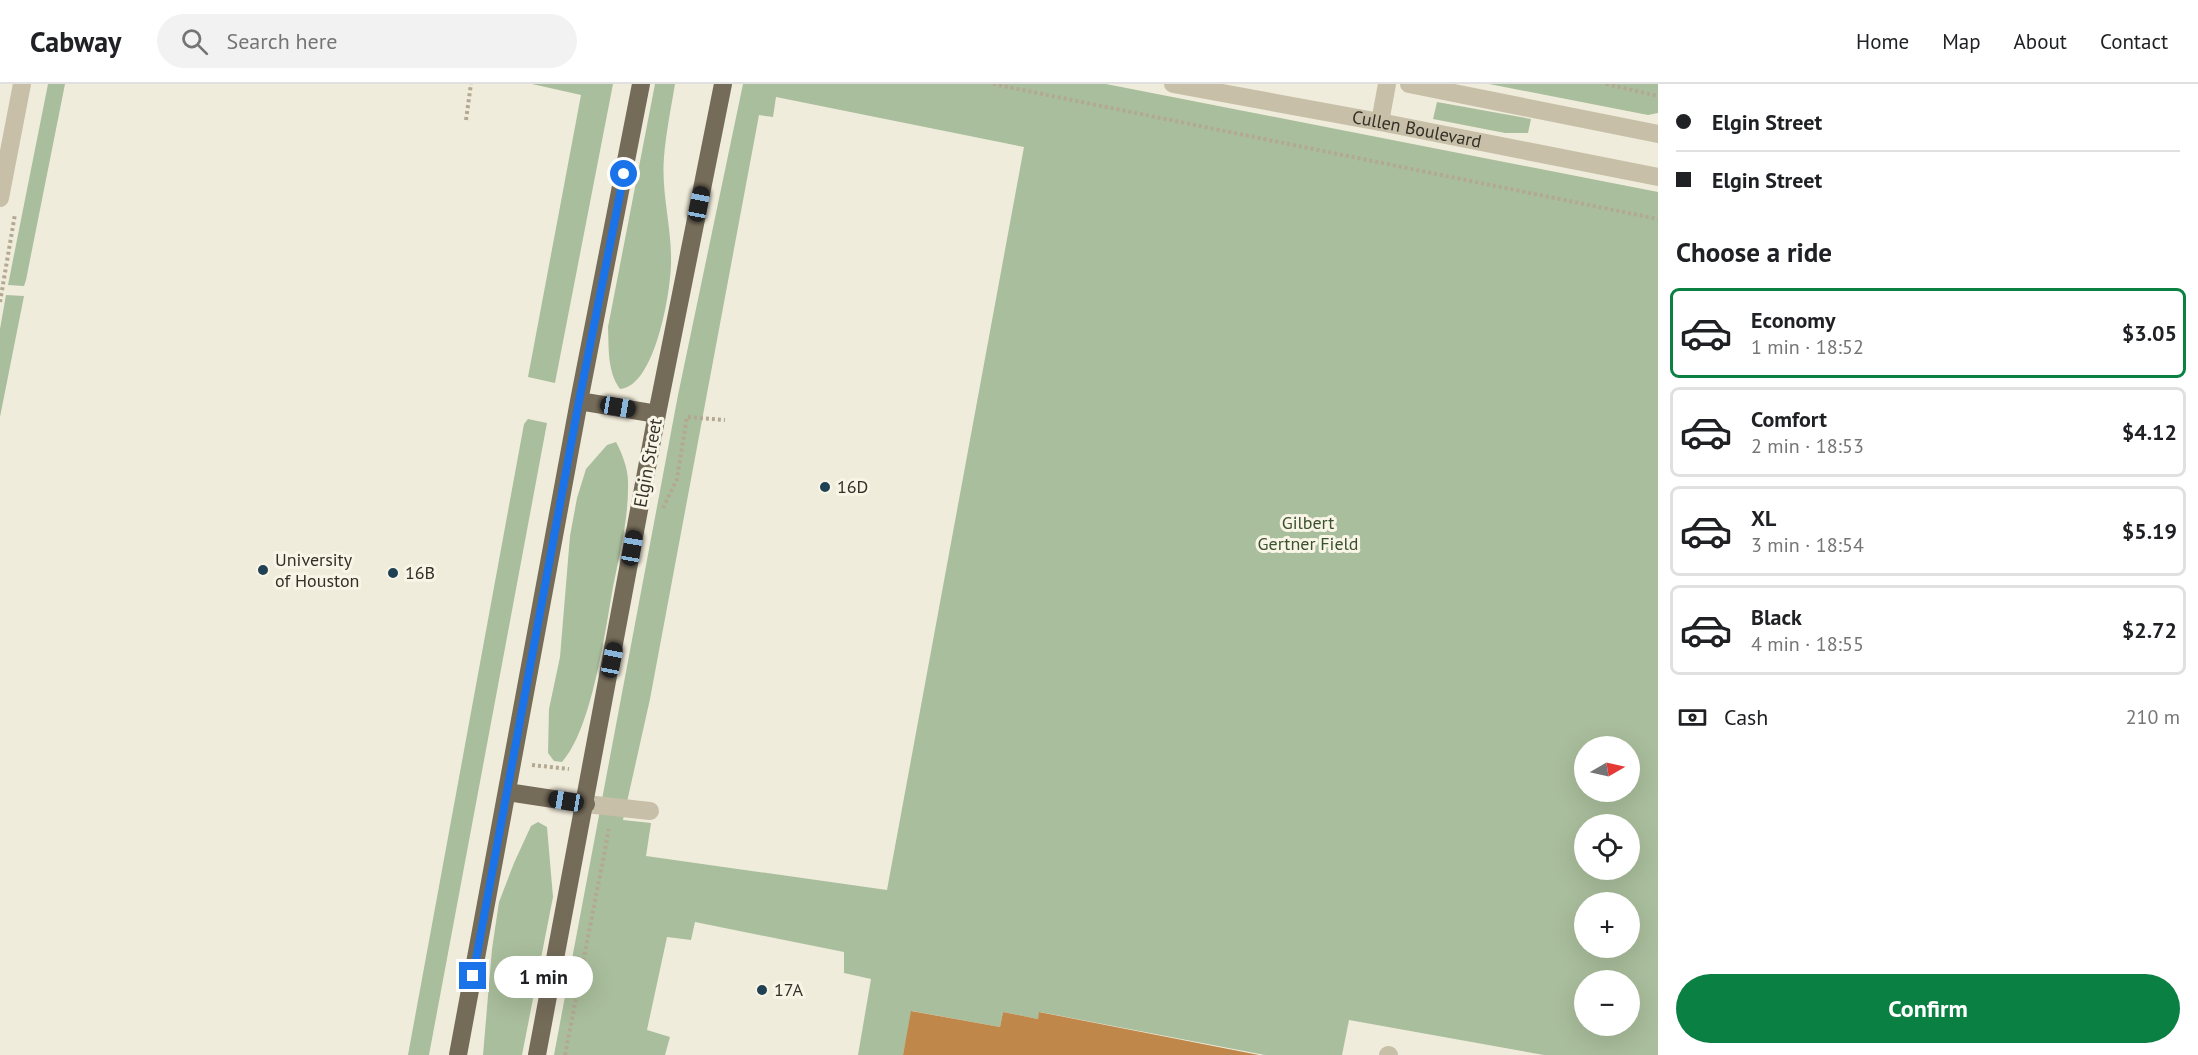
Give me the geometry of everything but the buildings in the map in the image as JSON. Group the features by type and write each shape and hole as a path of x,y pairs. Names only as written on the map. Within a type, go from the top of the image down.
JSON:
{"main road":[{"path":"458,1055 579,401 641,84"},
{"name":"Elgin Street","path":"537,1055 657,414 723,84"},
{"path":"579,401 657,414"},
{"path":"507,792 585,804"},
{"path":"465,1022 468,1055"}],"street":[{"path":"0,198 22,84"},
{"name":"Cullen Boulevard","path":"1173,84 1658,177"},
{"path":"1380,122 1387,84"},
{"path":"1409,84 1658,134"},
{"path":"585,804 650,811"}],"path":[{"path":"466,120 471,84"},
{"path":"993,84 1658,219"},
{"path":"1606,84 1658,96"},
{"path":"0,302 2,289"},
{"path":"660,513 677,479 687,417 726,420"},
{"path":"513,762 591,772"},
{"path":"565,1055 615,807"}],"green space":[{"path":"48,84 65,84 26,280 24,286 8,285"},
{"path":"532,84 613,84 555,383 528,377 581,95"},
{"path":"655,84 675,84 663,170 671,250 668,294 652,356 643,372 632,384 620,389 611,367 608,327"},
{"name":"Gilbert Gertner Field","path":"743,84 1106,84 1658,192 1658,1055 1544,1055 1349,1020 1342,1055 1265,1055 1040,1012 1038,1019 1003,1012 1000,1027 912,1011 903,1055 858,1055 871,979 844,973 844,952 695,922 691,940 667,937 647,1030 670,1037 665,1055 554,1055 678,395","holes":["776,97 1024,147 887,890 646,856 651,823 623,820 650,699 759,115 773,117"]},
{"path":"1489,84 1658,84 1658,113 1648,115"},
{"path":"1437,102 1531,119 1528,133 1505,133 1433,119"},
{"path":"6,295 24,296 0,417 0,329"},
{"path":"528,419 547,423 429,1055 408,1055 524,424"},
{"path":"616,442 627,471 627,508 596,679 582,727 572,747 562,762 554,761 548,753 549,709 560,657 570,536 577,498 586,469 607,445"},
{"path":"538,822 547,827 553,897 522,1055 483,1055 492,949 499,902 531,826"}],"place":[{"name":"16D","path":"825,487"},
{"name":"University of Houston","path":"263,570"},
{"name":"16B","path":"393,573"},
{"name":"17A","path":"762,990"}],"route":[{"path":"473,976 579,401 624,174"}]}
